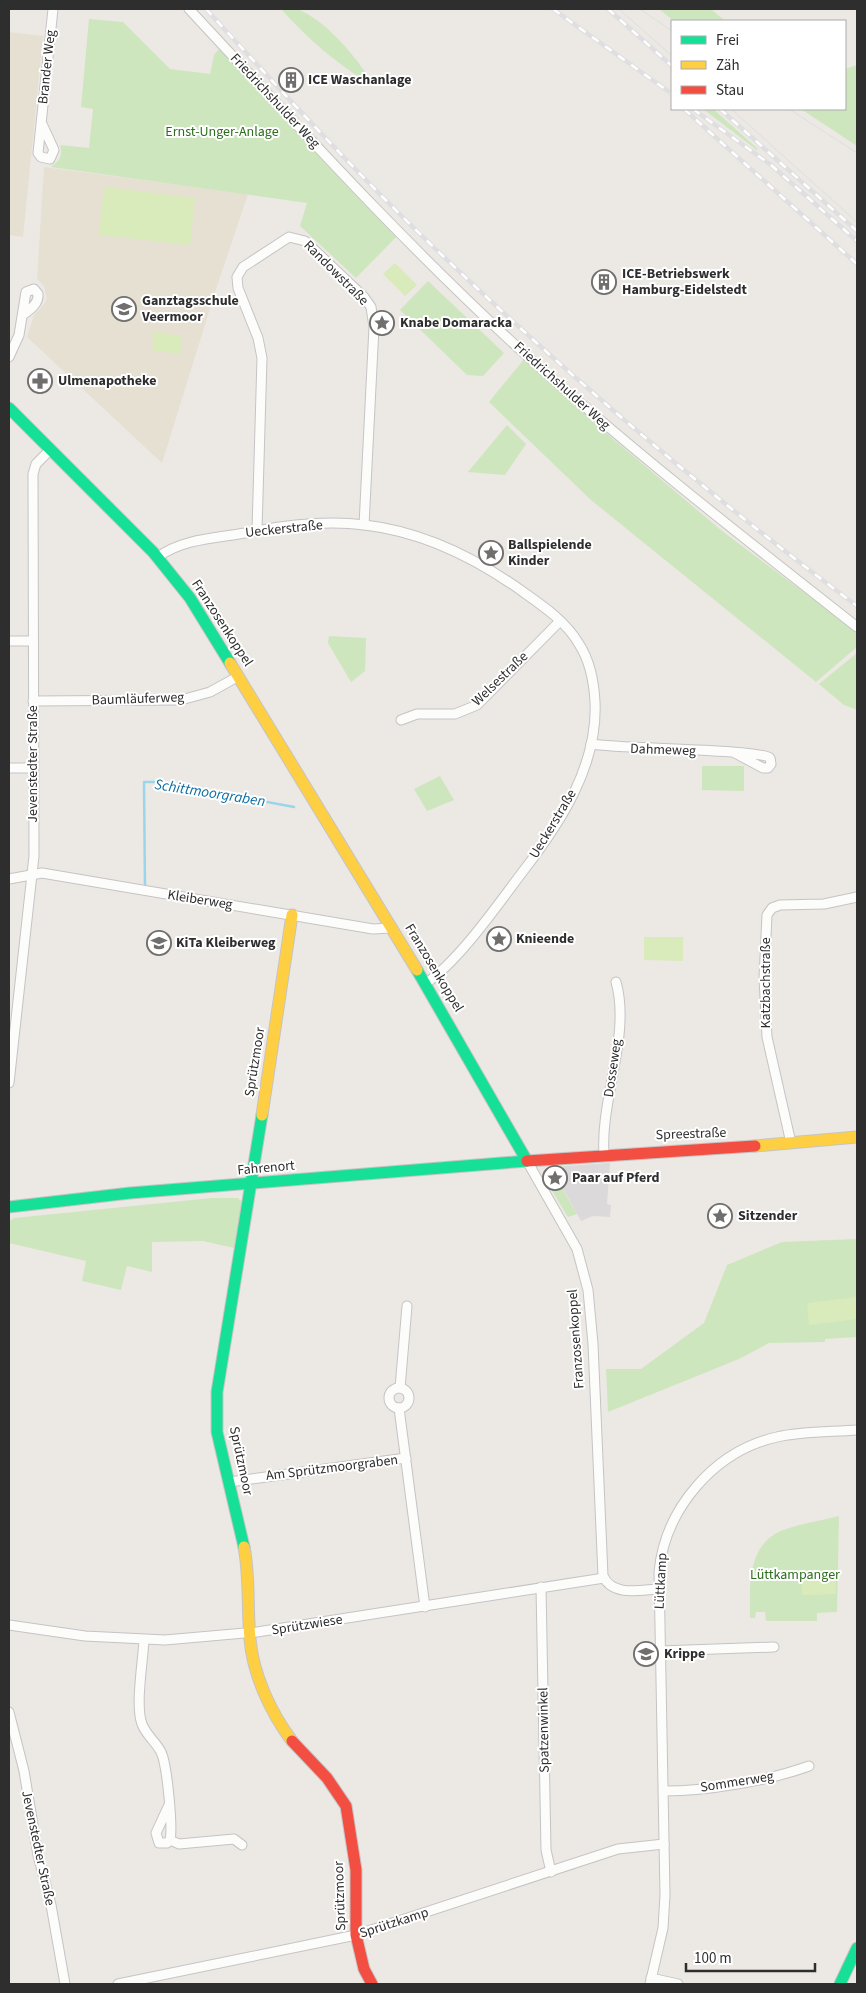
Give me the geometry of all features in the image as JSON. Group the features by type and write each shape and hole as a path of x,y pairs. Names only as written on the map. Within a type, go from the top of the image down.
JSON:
{"street":[{"name":"Brander Weg","path":"42,124 53,9"},
{"name":"Friedrichshulder Weg","path":"189,9 428,260 524,353 633,450 857,627"},
{"name":"Randowstraße","path":"257,530 262,358 258,338 238,288 237,277 243,267 289,237 305,241 364,297 372,313 374,327 364,525"},
{"path":"9,357 19,334 24,314"},
{"name":"Franzosenkoppel","path":"9,408 158,557 190,598 425,984 577,1249 588,1290 593,1344 604,1578"},
{"name":"Jevenstedter Straße","path":"9,1082 34,856 33,474 36,464 50,450"},
{"name":"Ueckerstraße","path":"158,557 179,545 257,530 311,524 364,525 428,540 482,564 540,604 560,621 579,643 591,673 595,702 591,744 572,798 546,841 448,964 425,984"},
{"name":"Welsestraße","path":"401,720 417,714 455,714 476,705 560,621"},
{"path":"9,641 33,641"},
{"name":"Baumläuferweg","path":"33,701 181,700 210,692 239,676"},
{"name":"Dahmeweg","path":"591,744 609,747 735,753"},
{"path":"9,768 33,768"},
{"name":"Kleiberweg","path":"9,879 42,872 373,929 391,928"},
{"name":"Katzbachstraße","path":"791,1144 767,1037 764,978 767,915 772,908 780,905 824,904 857,897"},
{"name":"Sprützmoor","path":"292,915 217,1392 217,1434 245,1550 249,1633 259,1678 279,1722 299,1750 330,1782 346,1806 356,1870 356,1935 364,1969 372,1984"},
{"name":"Dosseweg","path":"604,1154 604,1133 619,1016 619,994 616,982"},
{"name":"Spreestraße","path":"527,1161 604,1154 791,1144 857,1137"},
{"name":"Fahrenort","path":"9,1206 130,1193 527,1161"},
{"name":"Am Sprützmoorgraben","path":"400,1388 407,1306"},
{"name":"Am Sprützmoorgraben","path":"400,1388 407,1392 409,1399 406,1406 399,1408 390,1404 389,1396 393,1390 400,1388"},
{"name":"Am Sprützmoorgraben","path":"399,1408 425,1607"},
{"name":"Lüttkamp","path":"651,1981 665,1914 660,1556 670,1527 681,1505 707,1475 728,1459 770,1439 793,1435 857,1430"},
{"name":"Am Sprützmoorgraben","path":"229,1482 406,1458"},
{"path":"604,1578 612,1587 618,1590 660,1589"},
{"name":"Sprützwiese","path":"9,1626 85,1636 144,1640 249,1633 604,1578"},
{"name":"Spatzenwinkel","path":"541,1588 546,1850 551,1872"},
{"path":"144,1640 140,1717 145,1731 162,1755 170,1840"},
{"path":"660,1651 774,1647"},
{"name":"Jevenstedter Straße","path":"9,1712 24,1771 38,1855 51,1905 65,1984"},
{"name":"Sommerweg","path":"664,1791 694,1789 776,1776 808,1766"},
{"path":"168,1805 155,1837 159,1843 170,1840 179,1844 234,1839 242,1845"},
{"name":"Sprützkamp","path":"118,1984 356,1935 618,1849 664,1844"},
{"path":"840,1984 857,1948"},
{"path":"651,1981 678,1984"}],"shaded area":[{"path":"9,32 43,36 23,237 9,235"},
{"name":"Ganztagsschule Veermoor","path":"44,167 248,194 217,286 162,463 27,337 34,315 47,298 44,286 37,279"},
{"path":"610,1163 607,1204 611,1205 610,1217 593,1216 581,1221 561,1185 561,1170 567,1166"}],"green space":[{"path":"281,9 297,9 308,14 329,30 349,51 372,82 370,84 334,59"},
{"path":"659,9 711,9 724,20 673,20"},
{"name":"Ernst-Unger-Anlage","path":"89,19 123,22 170,69 210,74 214,55 219,49 309,136 402,231 356,278 300,226 307,203 51,167 60,158 60,145 89,148 93,109 81,107"},
{"path":"857,65 857,146 803,110 846,110 846,69"},
{"path":"704,110 714,110 757,150"},
{"path":"104,187 195,198 190,245 99,235"},
{"path":"395,263 417,285 405,296 383,274"},
{"path":"428,281 504,353 483,376 467,375 400,310"},
{"path":"154,332 182,336 180,354 152,350"},
{"path":"525,358 612,438 722,531 857,632 857,647 816,682 591,500 489,402"},
{"path":"507,425 526,444 505,475 468,472"},
{"path":"329,636 366,638 365,671 351,682 328,643"},
{"path":"857,653 857,710 844,705 819,684"},
{"path":"702,766 744,766 744,791 702,790"},
{"path":"440,776 454,800 427,811 414,789"},
{"path":"644,937 683,937 683,961 644,960"},
{"path":"567,1166 563,1171 561,1183 577,1214 568,1217 545,1179 550,1167"},
{"path":"212,1198 238,1198 242,1202 234,1248 203,1241 152,1242 152,1272 127,1266 121,1290 82,1281 86,1261 9,1243 9,1221 14,1218"},
{"path":"857,1239 857,1337 825,1339 825,1342 769,1343 739,1359 608,1412 606,1369 641,1369 704,1323 727,1265 782,1242"},
{"path":"857,1297 857,1319 809,1325 807,1303"},
{"name":"Lüttkampanger","path":"839,1516 837,1612 817,1613 817,1621 766,1621 765,1612 756,1612 755,1618 750,1618 752,1571 759,1550 766,1541 788,1528"},
{"path":"802,1578 835,1578 836,1594 802,1595"}],"waterway":[{"name":"Schittmoorgraben","path":"145,889 144,782 159,782 294,807"}],"tram line":[{"path":"619,9 671,55"},
{"path":"640,9 671,30"},
{"path":"732,110 857,222"},
{"path":"791,110 857,153"}],"railway":[{"path":"206,9 363,177 522,330 686,472 857,606"},
{"path":"553,9 671,93"},
{"path":"608,9 671,65"},
{"path":"685,110 857,264"},
{"path":"694,110 771,165 857,241"},
{"path":"721,110 857,231"}],"traffic: fast":[{"path":"9,408 153,552 190,598 230,663"},
{"path":"417,970 527,1161"},
{"path":"244,1547 217,1432 217,1392 262,1115"},
{"path":"9,1207 130,1193 527,1161"},
{"path":"840,1984 857,1948"}],"traffic: slow":[{"path":"230,663 417,970"},
{"path":"262,1115 292,915"},
{"path":"755,1146 857,1137"},
{"path":"244,1547 250,1639 255,1666 270,1706 292,1741"}],"traffic: jam":[{"path":"527,1161 755,1146"},
{"path":"292,1741 327,1778 346,1806 356,1870 356,1935 364,1969 372,1984"}],"place":[{"name":"ICE Waschanlage","path":"291,80"},
{"name":"ICE-Betriebswerk Hamburg-Eidelstedt","path":"604,282"},
{"name":"Ganztagsschule Veermoor","path":"124,309"},
{"name":"Knabe Domaracka","path":"382,323"},
{"name":"Ulmenapotheke","path":"40,381"},
{"name":"Ballspielende Kinder","path":"491,553"},
{"name":"Knieende","path":"499,939"},
{"name":"KiTa Kleiberweg","path":"159,943"},
{"name":"Paar auf Pferd","path":"555,1178"},
{"name":"Sitzender","path":"720,1216"},
{"name":"Krippe","path":"646,1654"}]}
